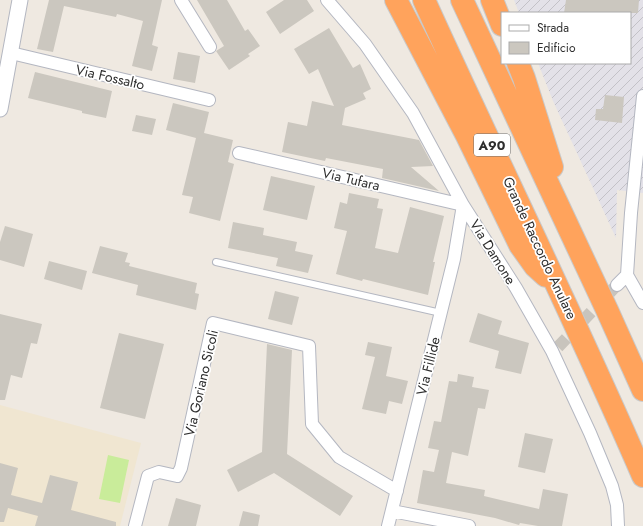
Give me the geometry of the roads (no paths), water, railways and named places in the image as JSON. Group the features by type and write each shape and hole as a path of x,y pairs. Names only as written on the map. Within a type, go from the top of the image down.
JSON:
{"highway":[{"path":"396,0 467,136 520,246 535,266 560,290"},
{"name":"Grande Raccordo Anulare","path":"424,0 560,290 606,390 643,476"},
{"name":"A90","path":"462,0 643,390"},
{"path":"492,0 501,22"},
{"path":"518,64 578,250"}],"street":[{"path":"0,108 20,0"},
{"path":"181,0 210,47"},
{"name":"Via Damone","path":"327,0 365,44 413,113 463,205 555,349 612,486 617,505 618,526"},
{"name":"Via Fossalto","path":"11,53 209,100"},
{"path":"643,96 638,197 627,275 643,303"},
{"name":"Via Tufara","path":"239,153 463,205"},
{"name":"Via Fillide","path":"388,526 454,260 463,205"},
{"path":"616,285 627,275"},
{"name":"Via Goriano Sicoli","path":"135,526 148,476 159,472 177,476 181,468 213,323 309,346 312,424 339,457 397,491"},
{"path":"392,511 469,526"}],"lane":[{"path":"216,262 441,313"}],"tunnel":[{"path":"558,347 617,285"}]}
